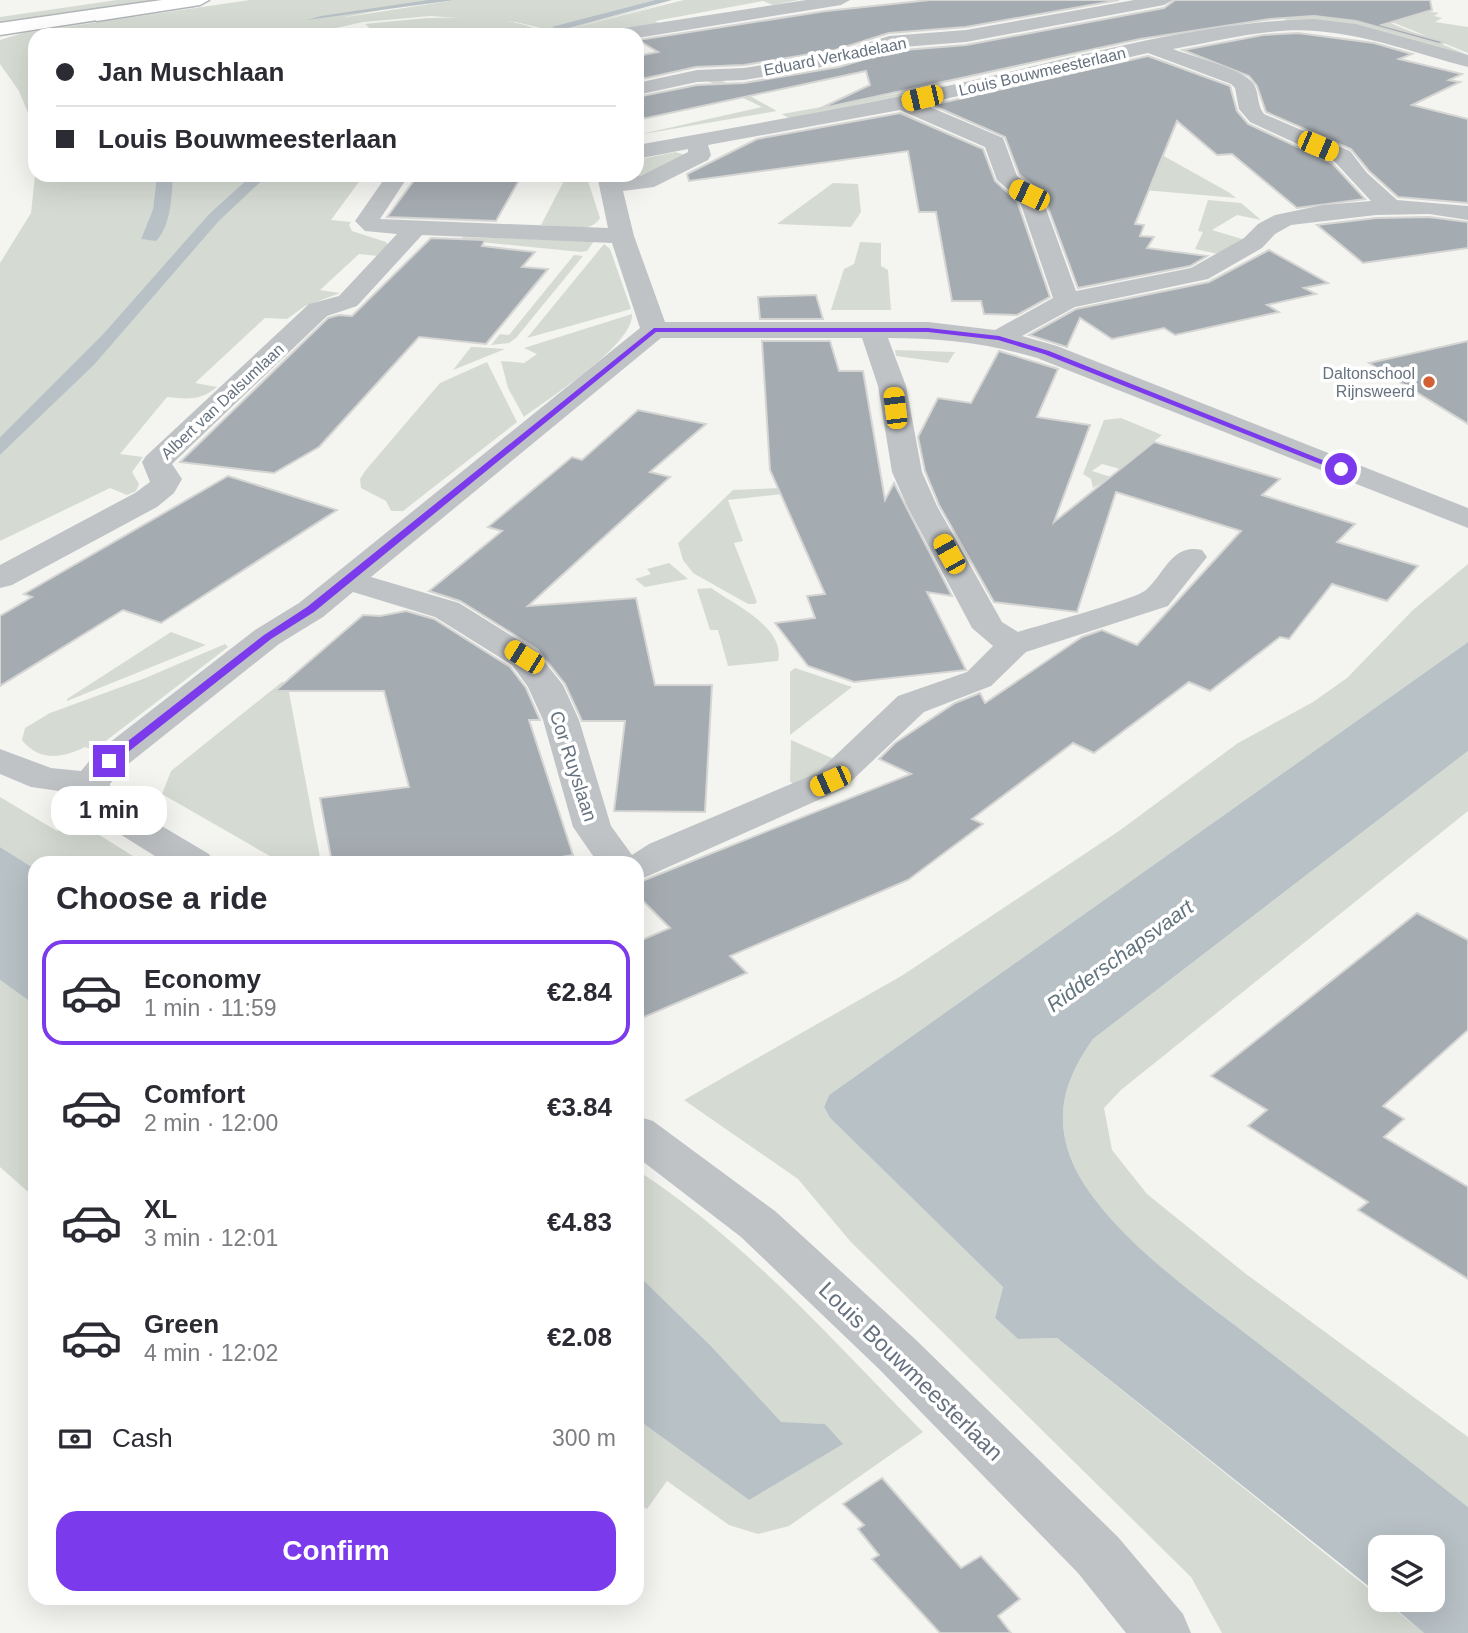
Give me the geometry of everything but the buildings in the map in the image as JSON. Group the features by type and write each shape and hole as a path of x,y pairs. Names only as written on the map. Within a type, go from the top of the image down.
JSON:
{"main road":[{"path":"0,29 200,0"}],"street":[{"name":"Eduard Verkadelaan","path":"644,87 697,76 744,74 839,58 889,43 951,38 1163,0 1186,9"},
{"path":"644,32 837,6"},
{"path":"1210,18 1246,31"},
{"name":"Louis Bouwmeesterlaan","path":"644,151 902,103 1150,47 1246,31 1314,25 1356,30 1468,61"},
{"path":"867,29 889,43"},
{"name":"Louis Bouwmeesterlaan","path":"1223,35 1253,44 1297,45 1392,39"},
{"name":"Eduard Verkadelaan","path":"951,38 1028,74"},
{"path":"1150,47 1238,80 1245,86 1249,109 1257,118 1342,156 1359,178 1390,206"},
{"path":"902,103 995,143 1002,173 1012,187 1029,195 1067,301"},
{"path":"644,181 700,155 696,141"},
{"path":"393,182 367,221 373,226 622,236"},
{"path":"609,182 622,236 649,307 654,330"},
{"path":"999,338 1067,301 1199,274 1254,243 1259,234 1280,220 1390,206 1468,213"},
{"name":"Albert van Dalsumlaan","path":"0,578 146,500 163,486 167,479 159,470 157,462 318,310 348,301 416,228"},
{"path":"90,783 119,753 345,580 654,330 928,330 999,338 1047,352 1468,519"},
{"path":"872,330 892,386 907,472 922,506 989,628 1014,645"},
{"path":"644,865 663,853 830,781 911,704 979,679 1014,645 1156,599 1191,556"},
{"name":"Cor Ruyslaan","path":"345,580 447,610 524,657 545,685 561,720 592,827 613,856"},
{"path":"0,760 44,779 90,783"},
{"path":"90,783 93,800 184,856"},
{"name":"Louis Bouwmeesterlaan","path":"644,1138 758,1224 897,1354 1098,1555 1162,1633"}],"shaded area":[{"path":"117,0 167,0 0,25 0,17"},
{"path":"250,0 432,0 340,18 455,0 655,0 551,27 553,28 516,22 430,16 363,22 336,28 57,28"},
{"path":"678,0 571,28 566,28"},
{"path":"684,0 799,0 773,5 763,1 655,21 661,24 628,28 572,28"},
{"path":"1414,9 1439,13 1434,16 1442,18 1435,22 1468,27 1468,53 1387,20 1413,16 1410,13"},
{"path":"1292,15 1376,17 1468,55 1302,20 1283,21"},
{"path":"427,18 473,18 505,21 532,28 370,28 365,24"},
{"path":"28,32 28,113 19,91 0,64 0,40"},
{"path":"706,80 721,80 777,111 644,134 644,133 762,107"},
{"path":"927,90 790,119 782,114"},
{"path":"675,152 686,155 644,176 644,159"},
{"path":"1162,155 1230,193 1236,198 1144,190"},
{"path":"34,182 156,182 153,209 141,239 157,240 171,201 172,182 244,182 209,214 104,333 0,437 0,263 31,213"},
{"path":"261,182 359,182 331,220 351,222 349,225 352,231 386,242 388,246 379,256 359,254 320,290 340,293 305,306 287,319 265,318 195,383 217,387 211,392 194,398 167,397 120,454 143,457 132,472 139,484 136,491 127,495 110,488 0,541 0,455 94,365 219,221"},
{"path":"563,182 588,182 600,218 596,223 582,228 541,225"},
{"path":"833,183 858,184 861,212 851,227 777,224"},
{"path":"1208,200 1241,203 1261,220 1237,215 1212,230 1242,239 1218,254 1195,249 1203,232 1198,231"},
{"path":"463,237 594,241 587,251 581,252 460,240"},
{"path":"860,242 881,243 881,266 888,270 891,310 831,310 844,269 854,264"},
{"path":"604,244 610,249 631,309 527,338"},
{"path":"574,255 583,256 516,338 509,343 491,345 500,334 509,335"},
{"path":"632,314 629,327 605,355 524,417 508,388 501,361 524,363 537,354 524,348"},
{"path":"471,347 475,347 505,349 453,370"},
{"path":"895,350 955,352 948,363 896,356"},
{"path":"487,362 517,422 403,511 391,511 386,501 361,488 360,479 365,471 440,383"},
{"path":"1121,418 1162,435 1120,469 1102,464 1092,471 1111,477 1093,488 1091,479 1083,474 1104,420"},
{"path":"780,488 783,494 728,500 743,541 734,543 757,602 755,604 748,604 693,573 683,560 678,543 733,490"},
{"path":"669,563 688,579 645,587 635,579 651,574 647,569"},
{"path":"1468,564 1468,642 829,1095 824,1107 830,1118 1003,1287 995,1318 1018,1339 1057,1338 1368,1588 1368,1612 1398,1612 1424,1633 1222,1633 1191,1577 850,1241 798,1179 684,1100 903,975 1119,831 1238,743 1313,702 1347,678 1413,610"},
{"path":"711,588 744,609 766,628 778,649 778,661 728,666 718,630 710,630 697,589"},
{"path":"171,632 206,645 67,701 67,699"},
{"path":"225,644 228,647 94,750 85,747 68,754 44,755 22,740 25,728 50,713 143,679"},
{"path":"795,668 852,687 790,735 790,672"},
{"path":"282,682 287,682 320,856 270,856 162,794 171,771"},
{"path":"791,740 834,759 803,784 793,784 790,781"},
{"path":"1468,751 1468,811 1121,1090 1104,1108 1112,1150 1147,1194 1246,1274 1468,1437 1468,1507 1183,1285 1132,1241 1090,1193 1075,1168 1064,1133 1063,1116 1068,1085 1093,1039"},
{"path":"0,797 57,831 77,821 133,856 28,856 28,865 0,847"},
{"path":"0,980 28,1000 28,1192 0,1167"},
{"path":"644,1175 715,1228 787,1293 923,1432 789,1526 758,1534 729,1525 667,1481 647,1509 644,1508 644,1424 749,1500 831,1432 825,1424 781,1423 711,1346 644,1281"}],"water":[{"path":"428,0 455,0 307,20 321,16"},
{"path":"655,0 672,0 568,28 551,27"},
{"path":"156,182 172,182 168,219 161,235 156,241 141,239 153,209"},
{"path":"244,182 261,182 219,221 94,365 0,455 0,437 104,333 209,214"},
{"name":"Ridderschapsvaart","path":"1468,642 1468,751 1093,1039 1068,1085 1063,1116 1064,1133 1075,1168 1090,1193 1132,1241 1183,1285 1468,1507 1468,1633 1424,1633 1399,1612 1445,1612 1445,1535 1368,1535 1368,1586 1057,1338 1018,1339 995,1318 1003,1287 830,1118 824,1107 829,1095"},
{"path":"0,847 28,865 28,1000 0,980"},
{"path":"644,1281 711,1346 781,1422 825,1424 843,1444 749,1500 644,1424"}],"place":[{"name":"Daltonschool Rijnsweerd","path":"1429,382"}],"route":[{"path":"109,761 267,637 311,610 654,330 928,330 999,338 1047,352 1341,469"}]}
